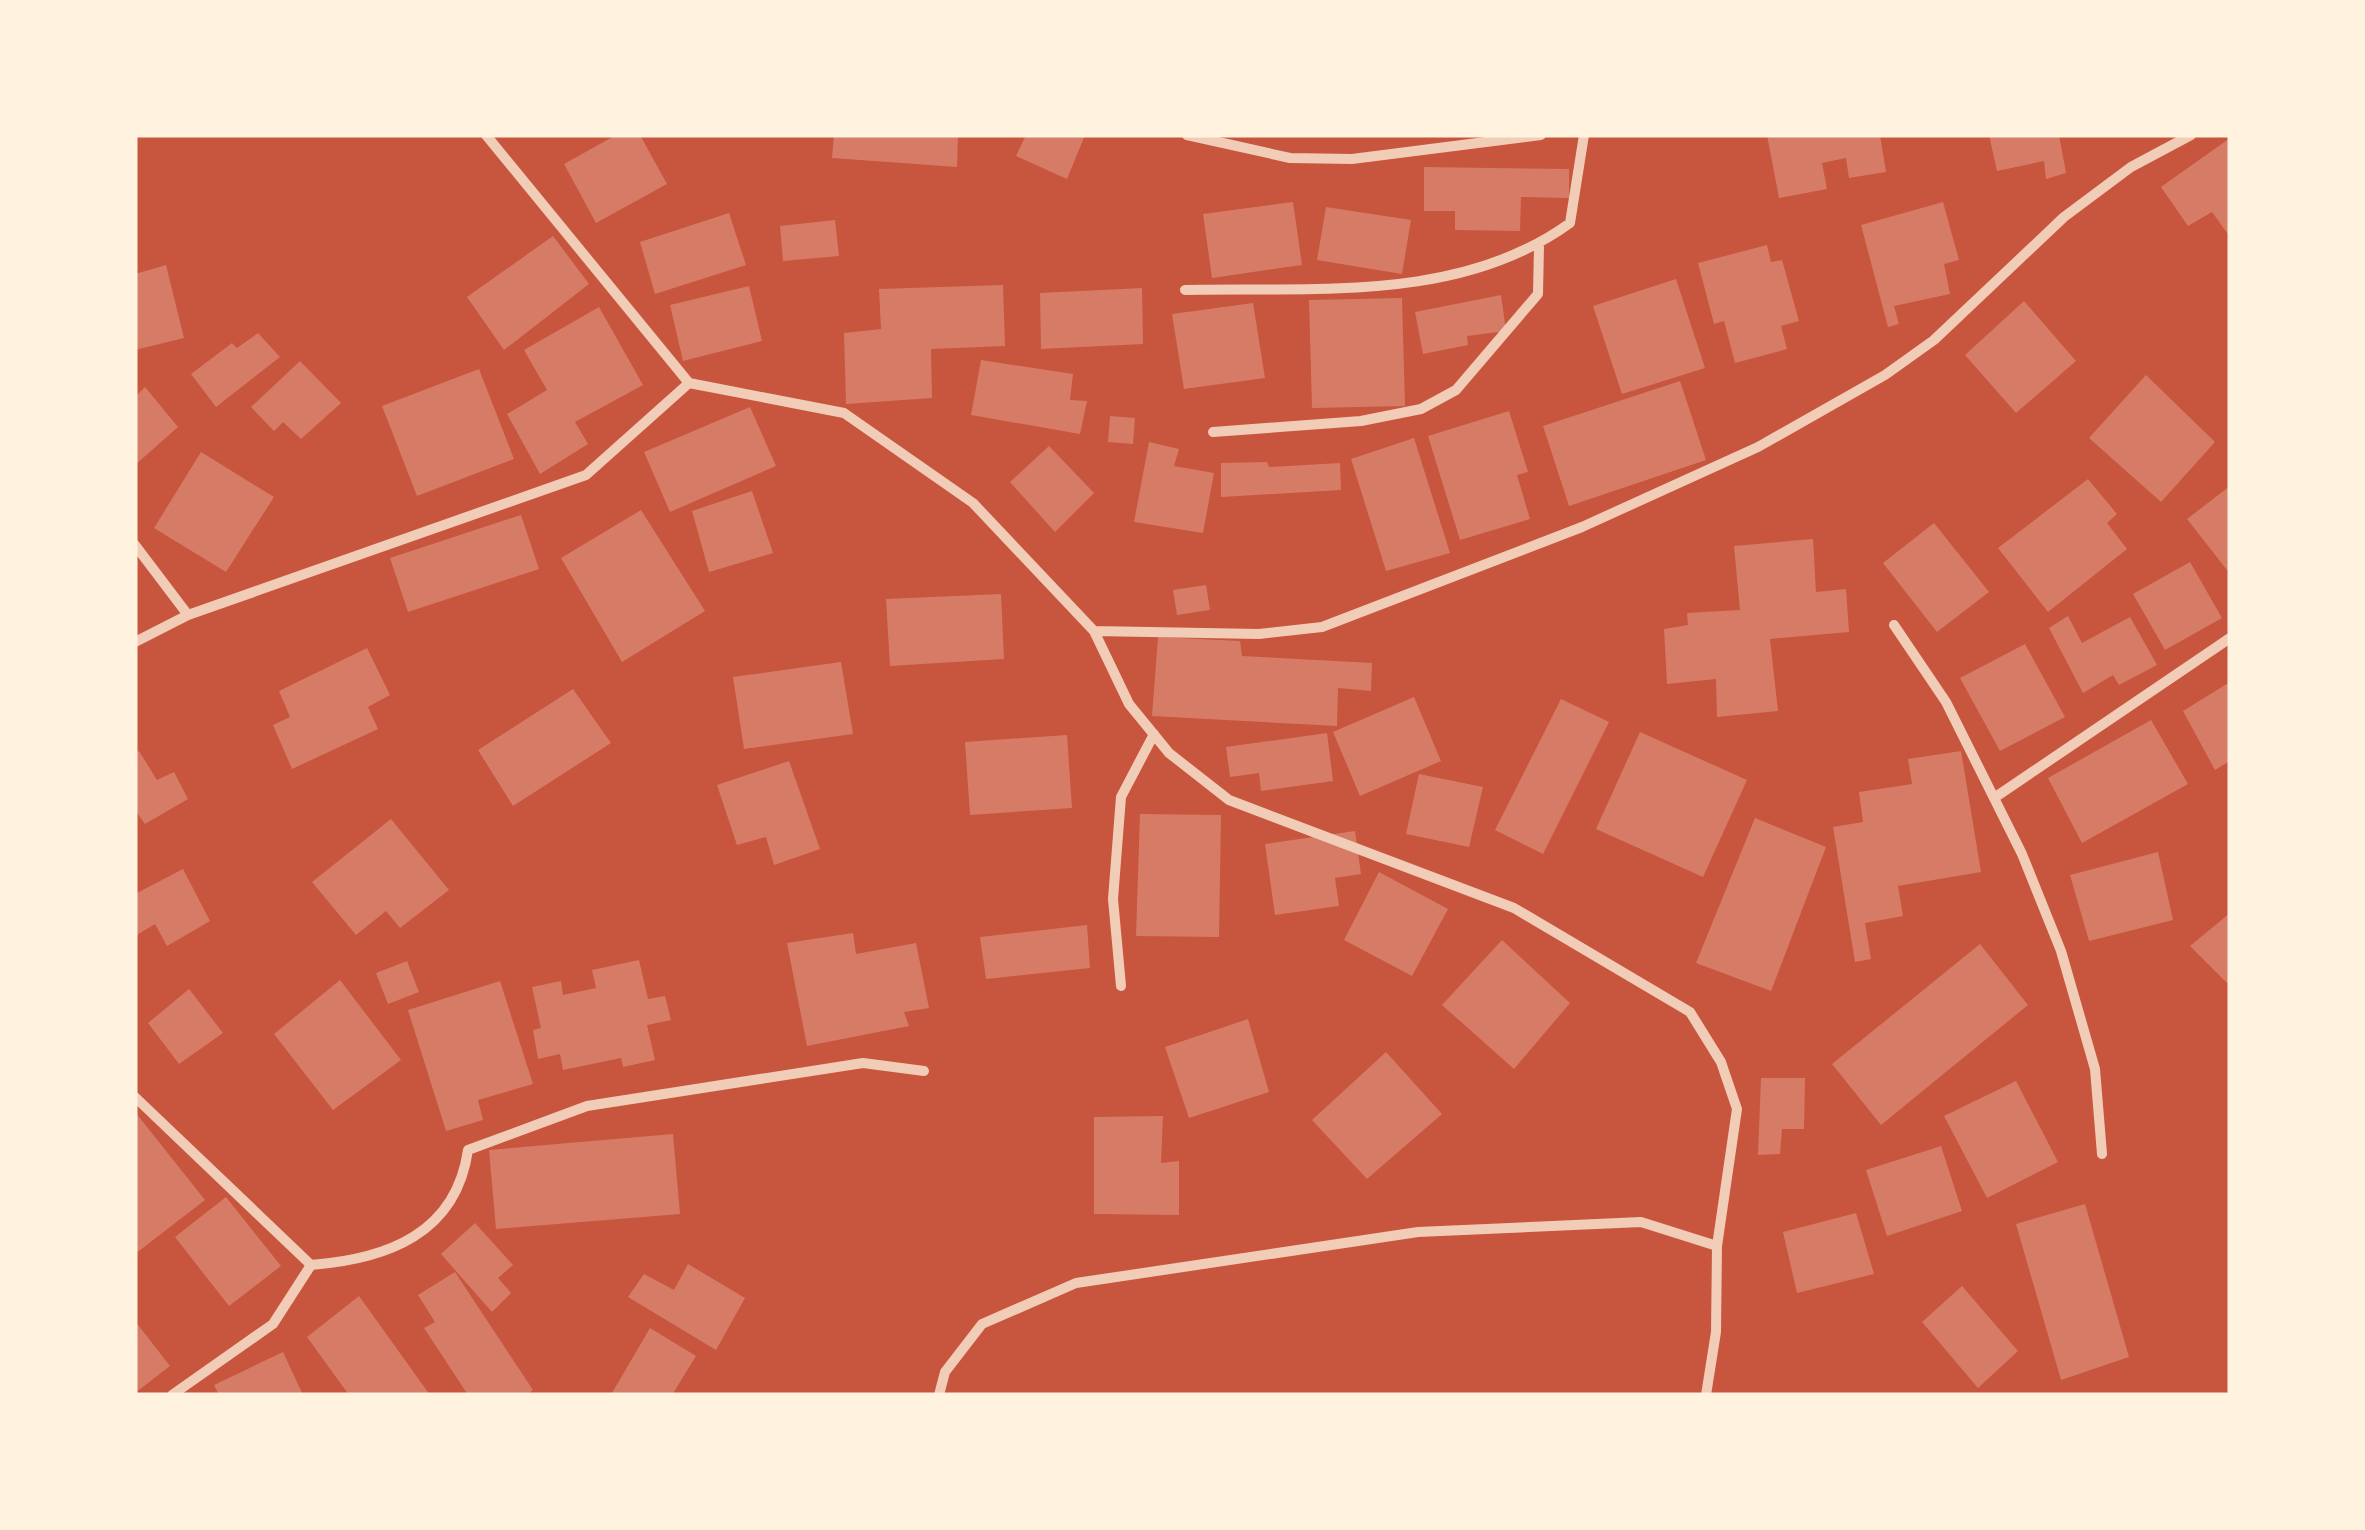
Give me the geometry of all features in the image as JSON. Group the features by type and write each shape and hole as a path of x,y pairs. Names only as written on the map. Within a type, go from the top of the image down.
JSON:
{"street":[{"path":"486,135 688,383 844,413 973,504 1094,631 1129,704 1170,753 1229,800 1514,908 1690,1012 1721,1062 1736,1110 1717,1246 1716,1332 1706,1395"},
{"path":"1187,135 1290,158 1352,159 1540,135"},
{"path":"1185,290 1423,284 1539,246 1570,224 1584,135"},
{"path":"1094,631 1259,634 1322,627 1565,534 1723,463 1825,411 1934,340 2064,217 2131,166 2192,135"},
{"path":"1213,432 1361,421 1421,408 1456,390 1538,294 1539,246"},
{"path":"135,642 188,615 586,476 688,383"},
{"path":"135,545 188,615"},
{"path":"1894,625 1946,702 1994,798 2061,951 2095,1069 2102,1154"},
{"path":"1994,798 2230,638"},
{"path":"1121,986 1113,899 1121,797 1154,734"},
{"path":"135,1096 312,1265 362,1261 436,1223 463,1184 468,1150 587,1106 864,1063 924,1070"},
{"path":"939,1395 945,1372 982,1324 1076,1283 1418,1232 1641,1222 1717,1246"},
{"path":"172,1395 190,1389 273,1324 312,1265"}],"building":[{"path":"616,135 640,135 667,184 596,223 564,164"},
{"path":"834,135 958,135 957,167 832,158"},
{"path":"1026,135 1085,135 1067,179 1016,156"},
{"path":"1767,135 1880,135 1886,172 1849,178 1846,158 1822,163 1827,189 1779,198"},
{"path":"1989,135 2059,135 2066,173 2046,179 2044,161 1997,171"},
{"path":"2230,138 2230,237 2212,212 2188,226 2161,187"},
{"path":"1424,167 1569,169 1569,198 1521,197 1520,231 1455,230 1455,211 1424,211"},
{"path":"1293,202 1302,265 1212,278 1203,214"},
{"path":"1943,202 1959,260 1944,264 1950,294 1894,306 1899,324 1888,327 1861,225"},
{"path":"1326,207 1411,220 1402,274 1317,260"},
{"path":"729,213 746,265 655,294 640,242"},
{"path":"835,220 839,256 783,261 780,226"},
{"path":"553,236 589,284 504,350 467,297"},
{"path":"1767,245 1771,262 1782,260 1799,321 1781,326 1787,349 1735,363 1724,321 1714,324 1698,263"},
{"path":"166,265 184,338 135,350 135,274"},
{"path":"1676,279 1705,368 1622,394 1593,306"},
{"path":"1003,285 1005,346 931,349 932,398 846,404 844,333 881,329 879,289"},
{"path":"749,286 762,341 683,361 670,305"},
{"path":"1142,288 1143,344 1041,349 1040,293"},
{"path":"1501,295 1506,331 1467,336 1468,345 1423,354 1415,312"},
{"path":"1402,298 1405,406 1312,408 1309,300"},
{"path":"2024,301 2076,361 2016,413 1965,355"},
{"path":"1253,303 1265,378 1184,389 1172,314"},
{"path":"599,307 643,385 575,422 588,444 540,474 507,414 547,390 524,350"},
{"path":"258,333 280,357 216,407 191,374 232,343 237,348"},
{"path":"981,360 1073,374 1070,400 1087,401 1080,434 971,415"},
{"path":"300,361 341,403 301,439 283,422 274,431 251,407"},
{"path":"479,369 514,459 417,496 382,406"},
{"path":"2146,375 2215,442 2161,502 2089,438"},
{"path":"1680,381 1706,460 1569,506 1543,426"},
{"path":"145,387 178,427 135,465 135,397"},
{"path":"750,407 776,466 670,512 644,452"},
{"path":"1509,411 1528,472 1517,475 1530,519 1460,540 1428,436"},
{"path":"1110,416 1135,418 1133,444 1108,442"},
{"path":"1414,438 1450,553 1386,571 1351,459"},
{"path":"1149,442 1179,449 1174,466 1214,473 1203,533 1134,522"},
{"path":"1049,446 1094,493 1055,532 1010,482"},
{"path":"201,452 274,497 226,572 154,528"},
{"path":"1267,462 1269,467 1340,463 1341,490 1221,497 1221,463"},
{"path":"2088,479 2117,514 2107,523 2127,549 2048,612 1998,548"},
{"path":"2230,486 2230,574 2187,519"},
{"path":"752,491 773,553 709,572 692,511"},
{"path":"641,510 705,611 622,662 561,558"},
{"path":"521,515 539,569 408,612 390,558"},
{"path":"1934,523 1989,592 1937,632 1883,563"},
{"path":"1813,539 1816,592 1846,589 1849,632 1770,639 1778,711 1717,717 1716,679 1667,684 1664,629 1688,625 1687,613 1740,610 1734,546"},
{"path":"2190,562 2222,618 2165,650 2133,594"},
{"path":"1206,585 1210,610 1177,615 1173,590"},
{"path":"1001,594 1004,659 890,666 886,599"},
{"path":"2068,616 2082,643 2130,617 2157,665 2119,685 2113,675 2083,693 2049,628"},
{"path":"1158,637 1240,641 1242,656 1372,663 1371,691 1338,688 1337,726 1152,716"},
{"path":"2025,644 2065,717 2000,751 1960,678"},
{"path":"367,648 390,695 368,707 378,729 292,769 273,725 290,717 279,691"},
{"path":"841,662 853,734 744,749 733,677"},
{"path":"2230,682 2230,761 2215,770 2183,711"},
{"path":"573,689 611,743 513,806 478,750"},
{"path":"1414,697 1441,761 1360,796 1333,732"},
{"path":"1561,699 1609,722 1543,854 1495,830"},
{"path":"2151,720 2188,784 2082,843 2048,778"},
{"path":"1640,732 1747,780 1703,877 1596,829"},
{"path":"1327,733 1333,781 1261,791 1259,773 1230,777 1226,747"},
{"path":"1067,735 1072,808 970,815 965,742"},
{"path":"139,751 157,780 174,772 188,799 145,824 135,810 135,753"},
{"path":"1961,751 1981,872 1898,886 1903,916 1865,923 1871,959 1855,962 1833,827 1863,822 1859,792 1912,784 1908,759"},
{"path":"789,761 820,849 774,865 766,837 737,845 717,785"},
{"path":"1419,774 1483,787 1469,847 1406,834"},
{"path":"1140,814 1221,815 1219,937 1136,936"},
{"path":"1755,818 1826,847 1771,991 1696,963"},
{"path":"391,819 449,890 400,928 386,911 356,935 312,882"},
{"path":"1355,831 1361,874 1335,878 1339,906 1275,915 1265,844"},
{"path":"2158,852 2173,920 2089,941 2070,875"},
{"path":"183,869 210,921 167,946 155,924 135,936 135,894"},
{"path":"1379,872 1448,909 1412,976 1344,940"},
{"path":"2230,913 2230,986 2190,946"},
{"path":"1087,925 1090,968 986,979 980,937"},
{"path":"853,933 856,954 916,943 929,1008 904,1012 909,1026 807,1046 787,943"},
{"path":"1502,940 1570,1003 1514,1069 1442,1005"},
{"path":"1980,944 2028,1005 1881,1125 1832,1064"},
{"path":"639,960 648,999 665,996 671,1020 647,1025 655,1060 623,1067 621,1058 563,1070 560,1054 538,1059 533,1030 541,1028 532,987 561,981 563,995 596,988 592,970"},
{"path":"407,961 419,992 388,1004 376,973"},
{"path":"340,980 401,1060 333,1110 274,1034"},
{"path":"500,981 533,1084 478,1100 483,1120 446,1131 408,1010"},
{"path":"189,989 223,1033 179,1064 148,1023"},
{"path":"1248,1019 1269,1092 1189,1118 1165,1047"},
{"path":"1386,1052 1442,1114 1367,1179 1312,1120"},
{"path":"1761,1078 1805,1078 1804,1129 1782,1129 1780,1154 1758,1155"},
{"path":"2016,1081 2058,1162 1987,1198 1944,1116"},
{"path":"135,1112 205,1200 135,1254"},
{"path":"1163,1116 1161,1163 1179,1161 1179,1215 1094,1214 1094,1117"},
{"path":"673,1134 680,1214 496,1229 489,1150"},
{"path":"1941,1146 1962,1211 1887,1236 1866,1170"},
{"path":"226,1197 281,1266 229,1306 175,1237"},
{"path":"2085,1204 2129,1357 2061,1380 2016,1224"},
{"path":"1856,1213 1874,1274 1797,1293 1783,1232"},
{"path":"475,1223 513,1265 498,1278 511,1293 492,1312 441,1254"},
{"path":"688,1264 745,1298 716,1350 628,1297 644,1274 674,1290"},
{"path":"455,1272 533,1390 526,1395 468,1395 424,1328 435,1322 418,1295"},
{"path":"1962,1286 2018,1351 1978,1388 1922,1322"},
{"path":"359,1296 430,1395 349,1395 307,1337"},
{"path":"135,1321 170,1366 135,1393"},
{"path":"650,1328 696,1356 672,1395 612,1393"},
{"path":"283,1352 303,1395 219,1395 214,1385"}]}
